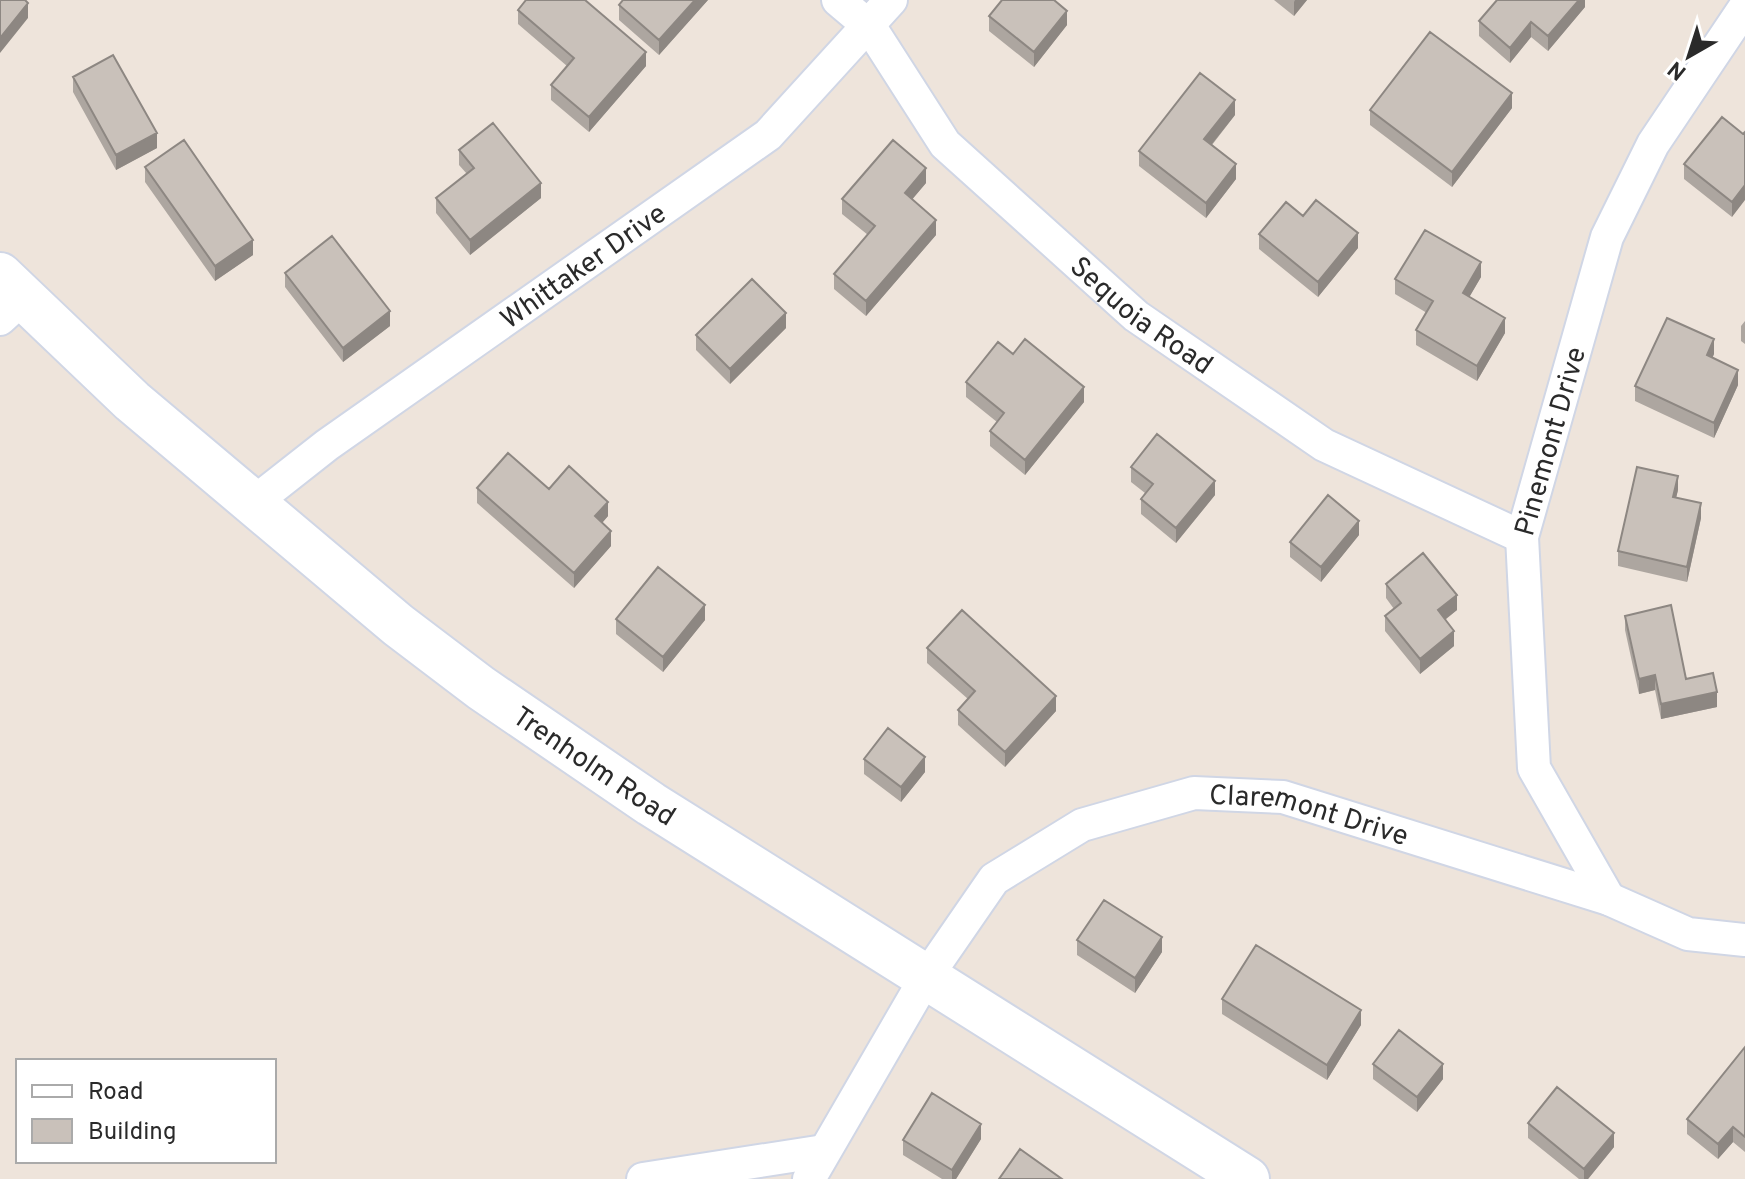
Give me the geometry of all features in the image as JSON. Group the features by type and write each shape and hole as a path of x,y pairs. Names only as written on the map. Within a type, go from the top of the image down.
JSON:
{"main road":[{"name":"Trenholm Road","path":"8,297 398,625 564,746 925,979 1247,1179"}],"street":[{"name":"Sequoia Road","path":"838,0 870,27 945,144 1136,316 1324,445 1522,537"},
{"name":"Whittaker Drive","path":"252,504 340,436 768,135 870,27 891,0"},
{"name":"Pinemont Drive","path":"1609,899 1534,768 1522,537 1607,237 1653,144 1745,7"},
{"name":"Claremont Drive","path":"816,1165 925,979 994,879 1082,825 1194,793 1283,797 1609,899 1688,934 1745,940"},
{"path":"643,1179 816,1165"}],"building":[{"path":"0,0 25,0 28,3 0,38"},
{"path":"526,0 585,0 646,52 589,117 551,85 574,58 518,10"},
{"path":"623,0 695,0 659,40 619,5"},
{"path":"1002,0 1054,0 1067,11 1034,52 989,16"},
{"path":"1497,0 1579,0 1548,36 1531,22 1510,48 1479,21"},
{"path":"1430,32 1512,93 1452,172 1370,110"},
{"path":"113,55 157,133 116,155 73,77"},
{"path":"1200,73 1235,100 1204,139 1236,164 1206,203 1139,151"},
{"path":"1722,117 1743,134 1745,132 1745,185 1732,202 1684,164"},
{"path":"493,123 541,183 470,240 436,198 474,168 459,150"},
{"path":"184,140 253,240 215,266 145,167"},
{"path":"893,140 926,168 905,193 936,220 866,301 834,274 875,226 842,199"},
{"path":"1316,200 1358,233 1318,282 1259,234 1286,202 1303,216"},
{"path":"1425,230 1481,262 1463,293 1505,318 1477,366 1416,330 1433,301 1395,279"},
{"path":"332,236 390,311 343,348 285,273"},
{"path":"752,279 786,313 730,369 696,335"},
{"path":"1667,318 1714,339 1707,355 1738,370 1714,423 1635,386"},
{"path":"1025,339 1084,387 1025,460 990,431 1004,413 966,382 998,342 1013,354"},
{"path":"1157,434 1215,481 1176,528 1141,499 1153,484 1131,467"},
{"path":"508,453 549,489 569,466 608,502 595,516 611,531 574,573 477,488"},
{"path":"1637,467 1678,476 1673,497 1701,503 1687,567 1618,551"},
{"path":"1328,495 1359,521 1321,567 1290,542"},
{"path":"1423,553 1457,595 1438,610 1454,631 1420,659 1385,616 1401,603 1386,584"},
{"path":"658,567 705,605 663,657 616,619"},
{"path":"1671,605 1686,679 1713,673 1717,692 1661,704 1655,675 1639,679 1625,616"},
{"path":"962,610 1056,696 1005,752 958,710 975,691 927,648"},
{"path":"888,728 925,757 901,787 864,759"},
{"path":"1104,900 1162,937 1135,978 1077,940"},
{"path":"1256,945 1361,1010 1327,1065 1222,999"},
{"path":"1399,1030 1443,1064 1417,1097 1373,1064"},
{"path":"1745,1047 1745,1137 1733,1127 1718,1144 1687,1119"},
{"path":"1557,1087 1614,1133 1584,1169 1528,1123"},
{"path":"932,1093 981,1124 952,1170 903,1140"},
{"path":"1020,1149 1062,1179 999,1179"}]}
